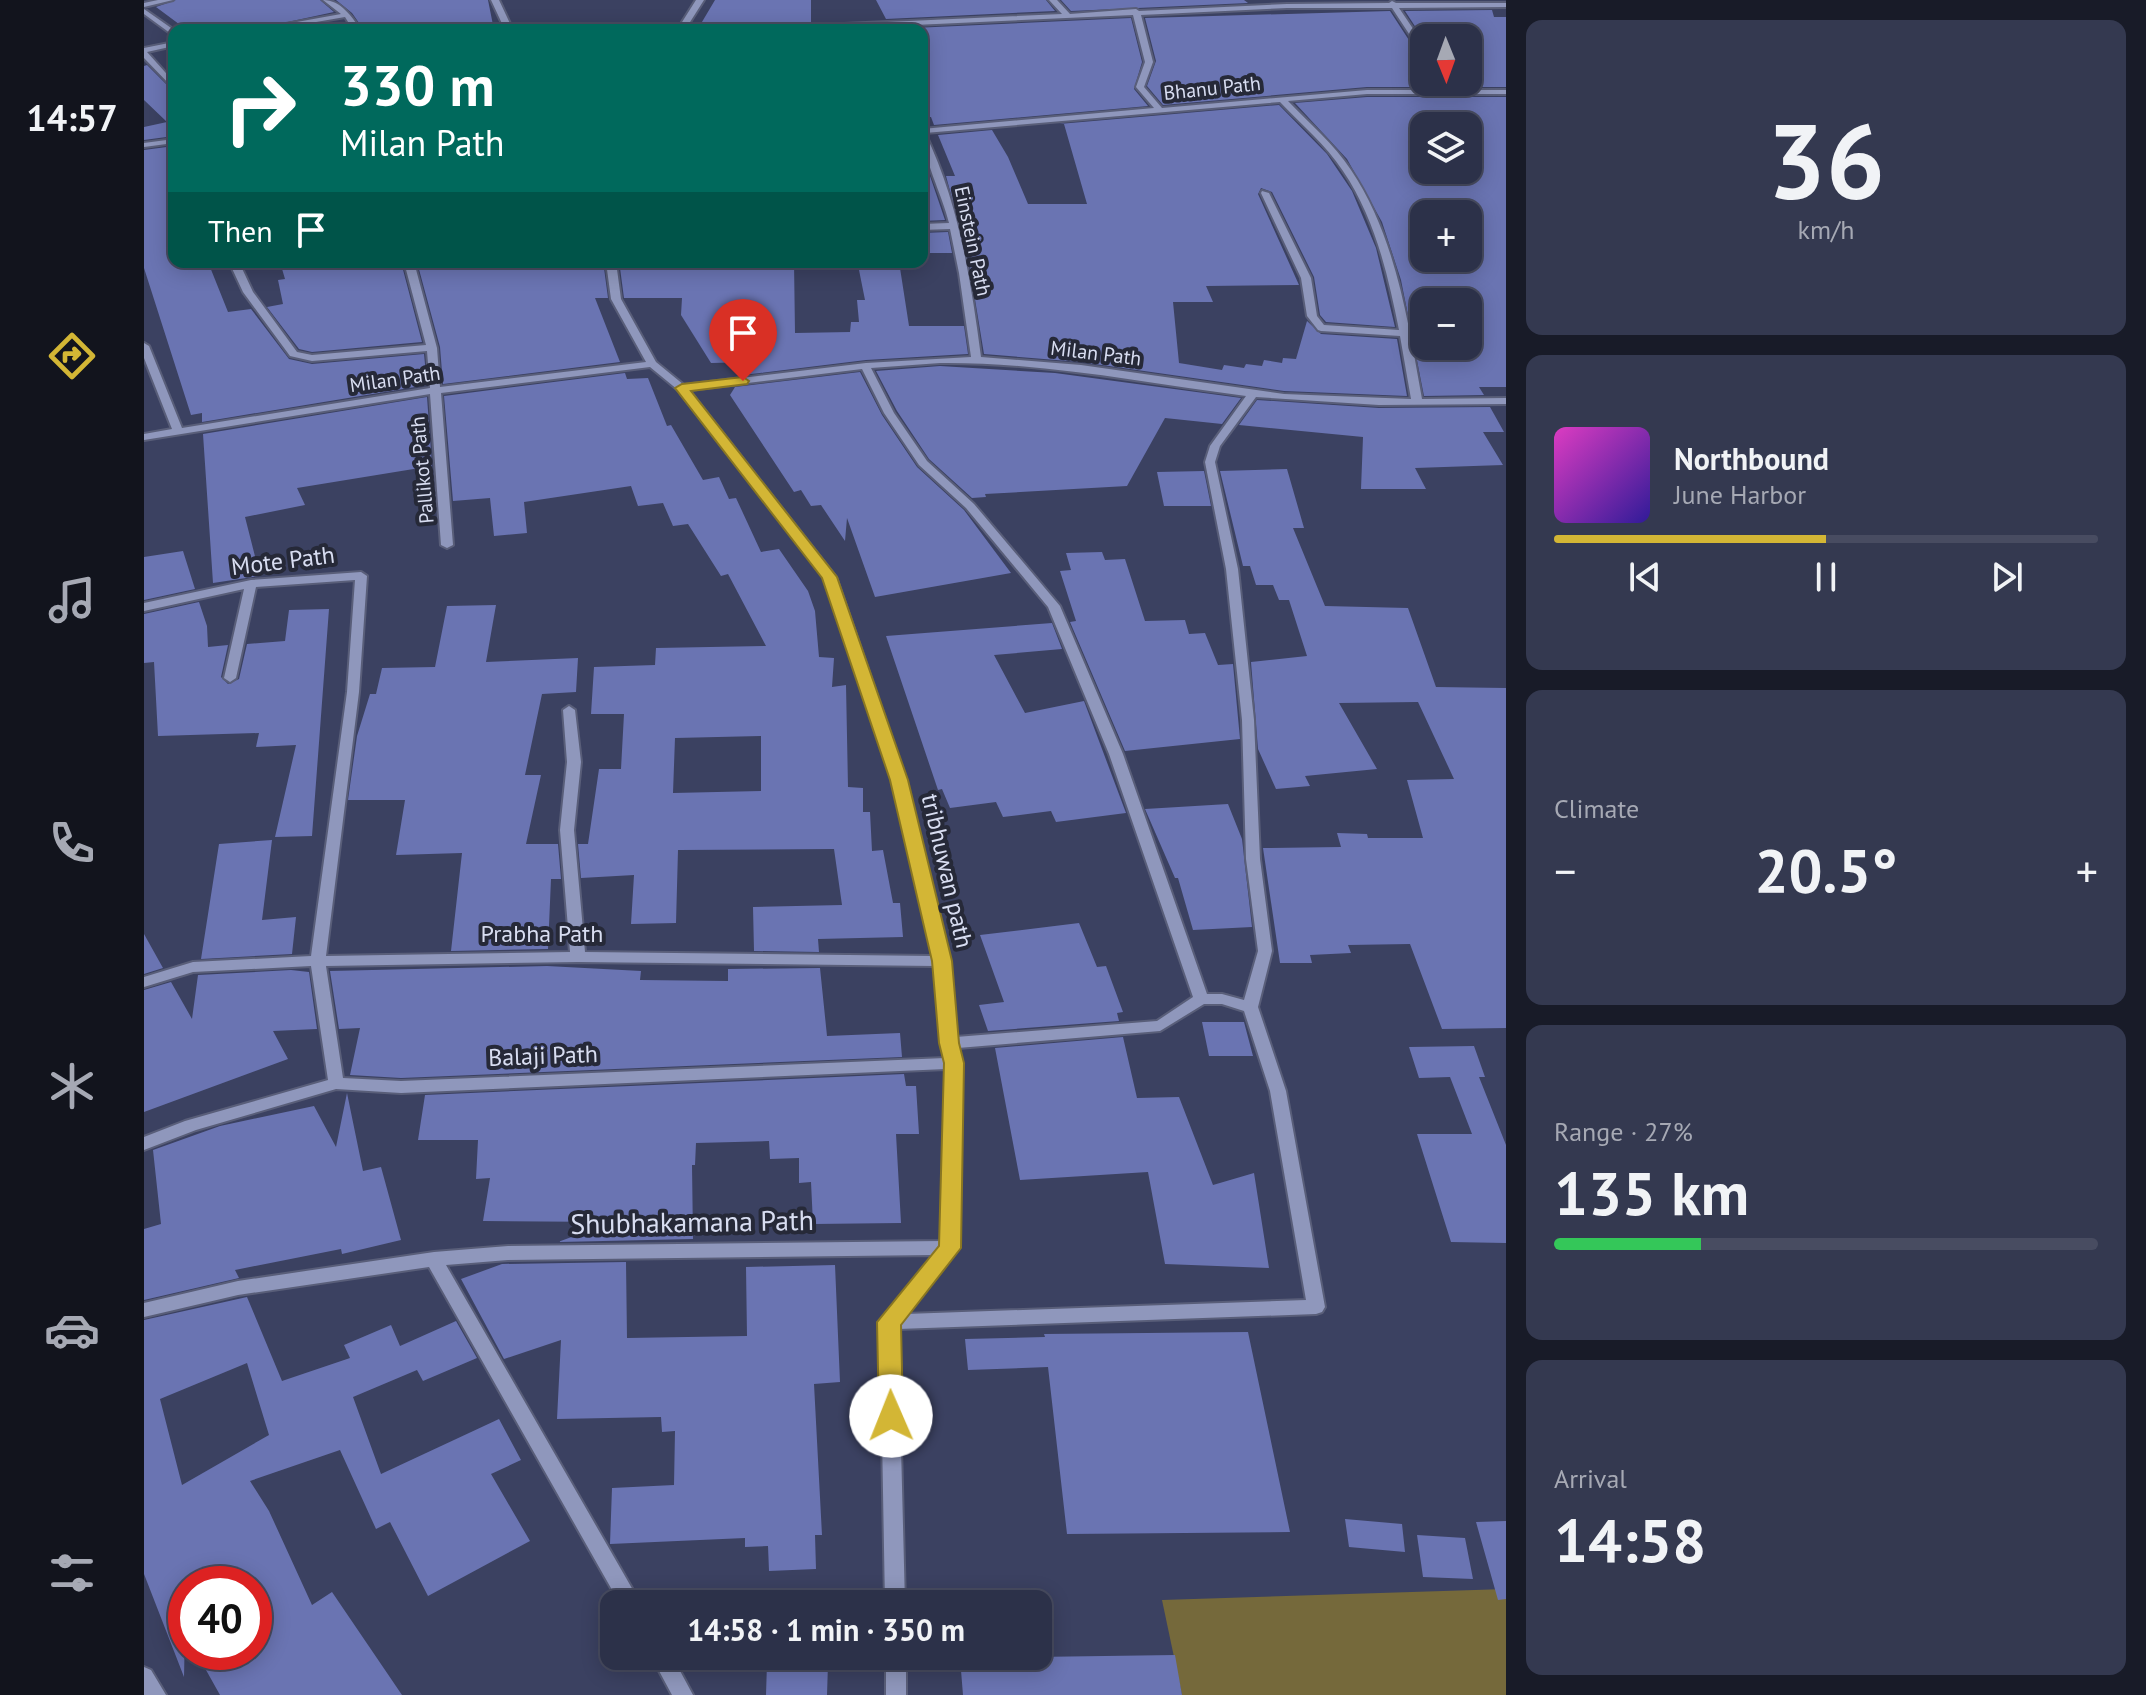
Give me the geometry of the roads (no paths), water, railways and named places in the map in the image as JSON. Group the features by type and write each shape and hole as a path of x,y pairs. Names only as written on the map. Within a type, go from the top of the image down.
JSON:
{"street":[{"path":"144,5 169,0"},
{"path":"327,0 347,15 353,24"},
{"path":"495,0 506,24"},
{"path":"685,24 700,0"},
{"path":"1053,0 1067,15"},
{"path":"1397,2 1410,25"},
{"path":"881,24 1284,3 1506,5"},
{"path":"144,11 168,29"},
{"path":"1136,11 1149,62 1140,87 1159,109"},
{"path":"293,24 347,15"},
{"path":"168,46 144,52 168,80"},
{"name":"Bhanu Path","path":"928,132 1102,118 1159,109 1280,98 1412,89 1506,92"},
{"path":"1280,98 1347,170 1368,210 1405,333 1417,403"},
{"path":"144,145 168,142"},
{"name":"Einstein Path","path":"928,145 938,167 952,226 976,360"},
{"path":"1265,193 1306,278 1312,316 1321,328 1405,333"},
{"path":"928,227 952,226"},
{"path":"237,268 248,292 294,354 312,358 432,348"},
{"name":"Pallikot Path","path":"411,268 432,348 447,545"},
{"name":"tribhuwan path","path":"612,268 616,299 652,364 682,388 830,577 899,780 942,961 949,1043 954,1063 950,1248"},
{"path":"144,346 178,430"},
{"name":"Milan Path","path":"682,388 865,366 976,360 1094,368 1253,394 1417,403 1506,401"},
{"name":"Milan Path","path":"144,437 433,391 652,364"},
{"path":"865,366 889,413 923,463 970,506 1054,606 1116,754 1201,999"},
{"path":"889,1322 1316,1307 1278,1091 1250,1007 1265,951 1253,859 1248,720 1232,569 1210,462 1215,446 1253,394"},
{"name":"Mote Path","path":"144,607 251,584 361,576 363,583 353,692 318,961"},
{"path":"230,678 251,584"},
{"path":"569,710 574,762 567,830 578,957"},
{"name":"Prabha Path","path":"144,982 193,967 318,961 578,957 942,961"},
{"path":"318,961 336,1083"},
{"path":"949,1043 1160,1026 1201,999 1222,999 1250,1007"},
{"name":"Balaji Path","path":"144,1144 191,1125 336,1083 401,1087 954,1063"},
{"path":"895,1590 889,1322 950,1248"},
{"name":"Shubhakamana Path","path":"144,1310 238,1288 434,1259 508,1253 950,1248"},
{"path":"434,1259 623,1590"},
{"path":"669,1670 683,1695"},
{"path":"896,1670 896,1695"},
{"path":"144,1677 156,1695"}]}
